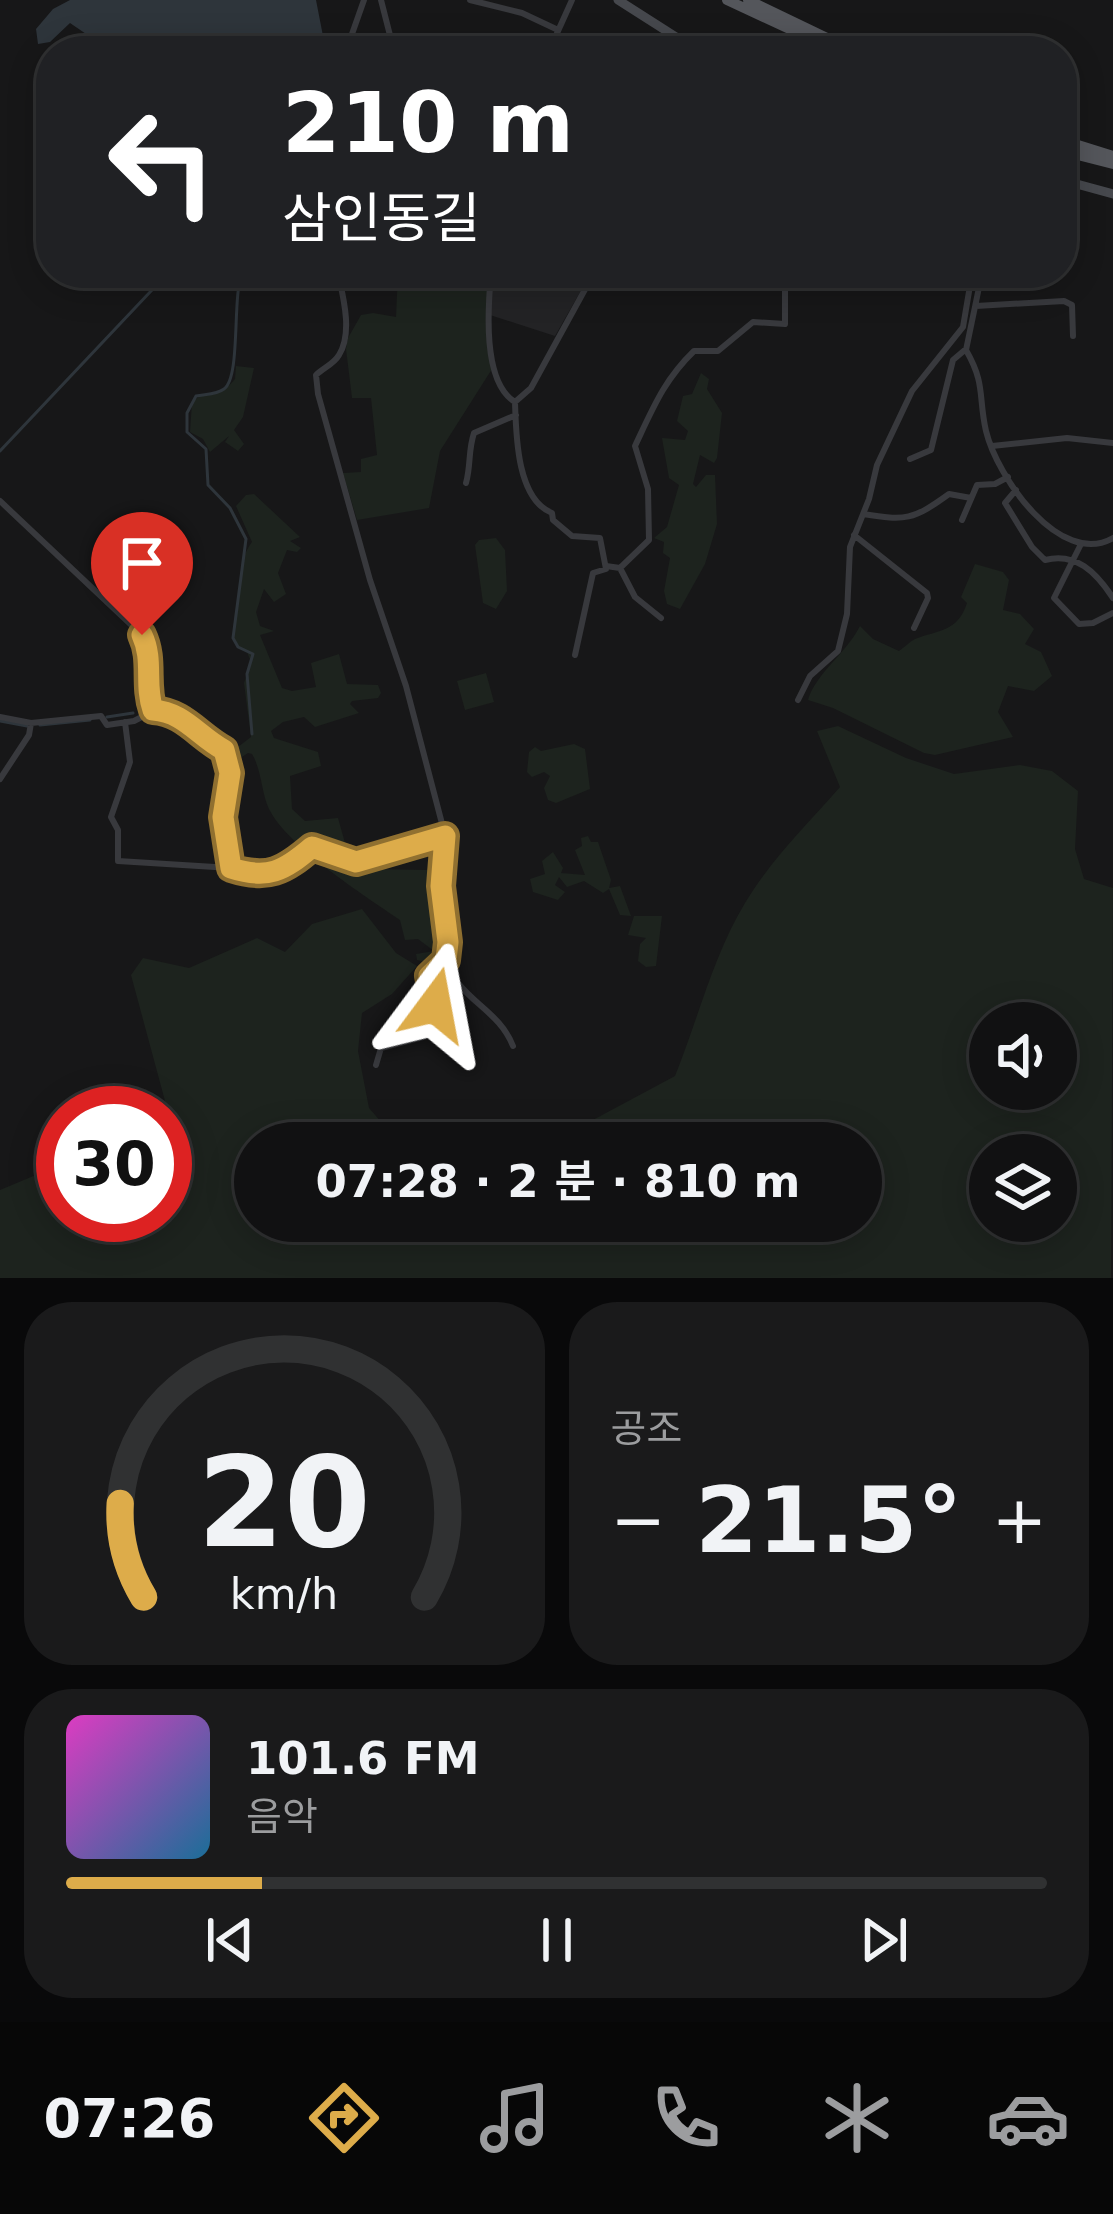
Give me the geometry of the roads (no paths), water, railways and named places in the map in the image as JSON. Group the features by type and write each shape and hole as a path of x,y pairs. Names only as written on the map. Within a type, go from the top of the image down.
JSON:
{"main road":[{"path":"727,0 805,36"},
{"path":"748,0 823,36"},
{"path":"1077,146 1113,160"},
{"path":"1077,154 1113,160"}],"street":[{"path":"351,36 364,0"},
{"path":"381,0 390,36"},
{"path":"470,0 522,13 556,29"},
{"path":"554,36 572,0"},
{"path":"618,0 674,36"},
{"path":"1077,184 1113,194"},
{"path":"341,288 343,344 337,359 316,375 318,394 370,580 406,686 445,836 441,886 446,960 457,982 497,1018 513,1046"},
{"path":"490,288 491,351 501,385 515,402"},
{"path":"575,655 592,573 601,573 606,566 600,538 572,536 553,520 552,513 538,506 525,485 515,402 531,388 587,288"},
{"path":"620,568 649,540 648,489 635,446 674,368 694,351 718,351 753,322 784,325 785,288"},
{"path":"798,700 810,676 838,651 847,614 854,535 880,457 913,391 965,323 973,288"},
{"path":"976,288 967,349 980,374 986,428 1008,477 1042,520 1079,546 1113,538"},
{"path":"976,306 1064,301 1072,305 1073,336"},
{"path":"910,459 931,450 953,360 967,349"},
{"path":"466,482 474,434 515,415"},
{"path":"992,446 1067,438 1113,443"},
{"path":"962,520 976,485 1008,477"},
{"path":"1016,490 1005,503 1032,547 1045,560 1064,556 1076,560 1099,578 1113,598"},
{"path":"863,514 903,520 949,494 971,498"},
{"path":"0,501 142,635 150,655 147,689 153,710"},
{"path":"854,535 927,593 914,628"},
{"path":"1079,546 1054,598 1078,624 1113,613"},
{"path":"606,566 620,568"},
{"path":"620,568 635,597 661,618"},
{"path":"0,717 31,723 101,716 107,724 153,710 182,716 201,737 224,750 230,773 223,817 231,868"},
{"path":"125,722 130,762 111,817 118,830 118,860 271,875 312,847 356,862 445,836"},
{"path":"0,779 29,735 31,723"},
{"path":"376,1065 381,1048 438,1033 441,1027 429,976 446,960"}],"waterway":[{"path":"0,451 154,288"},
{"path":"238,288 229,382 221,391 196,396 187,413 187,432 206,449 208,485 230,508 246,539 233,638 238,647 253,654 247,674 252,734"},
{"path":"107,717 133,713"},
{"path":"40,725 90,720"},
{"path":"0,721 27,726"}]}
